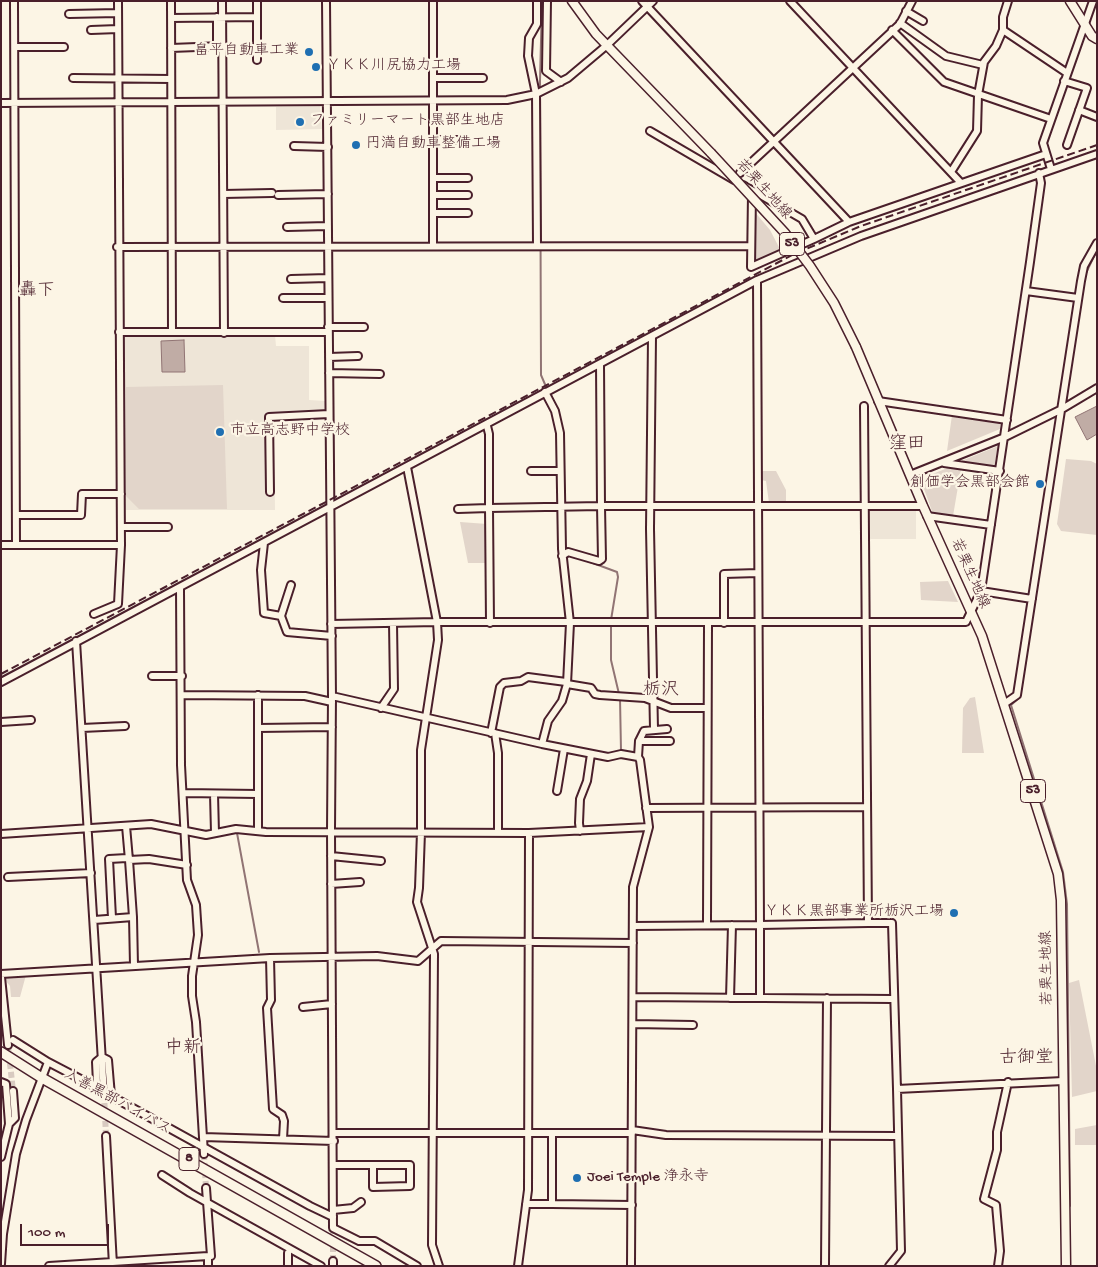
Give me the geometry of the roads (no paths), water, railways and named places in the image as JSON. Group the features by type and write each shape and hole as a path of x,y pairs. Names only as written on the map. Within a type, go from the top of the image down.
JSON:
{"highway":[{"name":"入善黒部バイパス","path":"1,1052 42,1078 376,1266"}],"main road":[{"name":"若栗生地線","path":"572,1 578,13 606,46 711,153 784,233 810,266 834,304 856,348 927,516 972,614 1004,704 1058,874 1061,900 1066,1266"},
{"path":"1070,1 1084,25 1097,39"}],"street":[{"path":"14,1 16,545"},
{"path":"94,614 118,604 121,545 117,247 118,1"},
{"path":"171,1 172,332"},
{"path":"222,1 220,46 224,101 224,333"},
{"path":"257,1 257,60"},
{"path":"326,1 332,636 333,1228 359,1241 375,1241 417,1266"},
{"path":"433,1 433,245"},
{"path":"537,1 536,24 529,38 528,56 536,94 537,246"},
{"path":"546,1 546,71 561,82"},
{"path":"1,103 507,100 536,94 561,82 606,46 645,4 653,1"},
{"path":"790,1 961,183"},
{"path":"740,172 900,23 912,1"},
{"path":"951,172 977,131 978,95 983,65 1003,30 1003,16 1008,1"},
{"path":"1051,169 1043,143 1093,1"},
{"path":"645,4 772,142 849,222"},
{"path":"906,11 923,21"},
{"path":"69,14 118,12"},
{"path":"171,18 257,17"},
{"path":"900,23 946,56 983,65"},
{"path":"91,30 118,30"},
{"path":"892,30 944,82 1052,119"},
{"path":"1003,30 1067,73"},
{"path":"171,48 220,46"},
{"path":"15,48 64,47"},
{"path":"73,78 171,79"},
{"path":"433,78 483,78"},
{"path":"1064,80 1087,88 1067,145"},
{"path":"1080,110 1097,117"},
{"path":"650,131 802,219 814,239"},
{"path":"433,140 464,140"},
{"path":"294,146 328,147"},
{"path":"752,190 750,246 752,267 849,222 1046,154"},
{"path":"1,682 758,280 861,236 1097,154"},
{"path":"331,624 437,622 724,624 966,622 972,614 981,591 1026,291 1041,183 1039,174"},
{"path":"433,178 468,178"},
{"path":"224,194 328,194"},
{"path":"433,195 468,195"},
{"path":"433,213 468,213"},
{"path":"287,227 328,226"},
{"path":"1004,704 1017,695 1078,298 1084,266 1097,243"},
{"path":"117,247 328,245 750,246"},
{"path":"291,279 328,278"},
{"path":"758,280 760,998"},
{"path":"1026,291 1078,298"},
{"path":"283,298 328,298"},
{"path":"119,332 224,333 364,327"},
{"path":"652,337 652,506 650,529 654,623 654,729"},
{"path":"328,357 358,356"},
{"path":"562,556 568,552 599,561 602,559 600,364"},
{"path":"329,373 380,374"},
{"path":"910,475 1005,436 1062,409 1097,388"},
{"path":"542,744 548,721 560,706 566,683 570,623 562,556 560,433 555,411 545,392"},
{"path":"878,401 1007,420"},
{"path":"864,406 864,622 868,924"},
{"path":"270,492 269,417 329,414"},
{"path":"486,426 489,434 490,623"},
{"path":"944,462 1000,471"},
{"path":"407,467 437,622 438,640 421,750 421,832 417,908 433,946 432,1246 438,1266"},
{"path":"531,471 560,471"},
{"path":"16,515 81,515 82,494 121,494"},
{"path":"458,509 601,506 923,506"},
{"path":"927,516 991,524"},
{"path":"121,526 168,527"},
{"path":"264,543 261,570 264,613 281,616"},
{"path":"1,545 121,545"},
{"path":"724,624 724,574 758,573"},
{"path":"291,585 281,616 287,632 332,636"},
{"path":"180,588 183,793 187,880 196,905 198,935 192,976 192,996 196,1022 204,1151"},
{"path":"981,591 1032,599"},
{"path":"381,708 394,689 393,623"},
{"path":"707,925 708,623"},
{"path":"76,641 104,1094"},
{"path":"152,676 182,676"},
{"path":"498,832 498,753 493,733 500,687 504,683 522,681 528,677 591,688 595,694 600,695 645,698 670,708 707,708"},
{"path":"182,695 305,696 332,699 381,708 564,749 608,757 621,754 638,757"},
{"path":"258,696 258,829"},
{"path":"1,722 31,720"},
{"path":"82,728 124,726"},
{"path":"258,728 332,727"},
{"path":"631,1266 633,887 649,827 640,760 638,757 639,741 644,731 667,729"},
{"path":"639,741 670,741"},
{"path":"557,791 564,749"},
{"path":"580,831 578,823 580,799 587,781 591,754"},
{"path":"183,793 258,794"},
{"path":"214,794 214,833"},
{"path":"646,808 867,807"},
{"path":"1,834 151,824 206,835 236,829 258,829 266,832 529,833 649,827"},
{"path":"126,826 133,916 134,966"},
{"path":"518,1266 526,1204 528,1132 529,833"},
{"path":"331,856 381,861"},
{"path":"112,918 109,859 149,859 187,865"},
{"path":"8,877 91,873"},
{"path":"331,884 360,882"},
{"path":"94,920 133,916"},
{"path":"633,926 892,923 901,1251 889,1266"},
{"path":"730,998 732,925"},
{"path":"102,1057 96,1062 97,1083 92,1085 10,1042 1,975 270,958 377,956 418,961 440,941 633,943"},
{"path":"270,958 271,1000 267,1008 273,1109 282,1115 284,1121 283,1139"},
{"path":"633,997 893,999"},
{"path":"825,1266 827,998"},
{"path":"303,1007 332,1004"},
{"path":"633,1024 693,1025"},
{"path":"102,1057 108,1060 111,1096 204,1151 333,1213 353,1208 361,1202"},
{"path":"1,1264 10,1182 26,1120 48,1062"},
{"path":"897,1089 1008,1082 1063,1081"},
{"path":"1,1082 6,1084 9,1124"},
{"path":"998,1266 1000,1251 996,1205 984,1199 997,1150 997,1132 1008,1082"},
{"path":"1,1157 4,1135 9,1124 15,1118 14,1091"},
{"path":"203,1137 283,1139 432,1132 632,1132 666,1135 898,1136"},
{"path":"552,1133 552,1204"},
{"path":"106,1136 113,1264"},
{"path":"334,1164 410,1165 410,1186 373,1186 373,1165"},
{"path":"162,1175 190,1193 321,1266"},
{"path":"1,1180 10,1182"},
{"path":"49,1266 113,1264 211,1256 206,1188"},
{"path":"526,1204 632,1205"},
{"path":"288,1253 288,1266"},
{"path":"208,1256 208,1266"}],"waterway":[{"path":"542,1 540,81 541,375 547,389"},
{"path":"1086,273 1097,250"},
{"path":"1065,404 1078,320"},
{"path":"550,393 556,407"},
{"path":"560,419 562,431"},
{"path":"582,559 617,572 618,577 611,620"},
{"path":"611,624 611,660 619,694"},
{"path":"1029,639 1020,697 1011,705 1063,872 1067,904 1070,1206"},
{"path":"620,698 621,751"},
{"path":"237,833 259,952"}],"tunnel":[{"path":"8,1045 13,1091"},
{"path":"104,1094 106,1136"},
{"path":"204,1154 206,1188"},
{"path":"333,1228 333,1261"}],"railway":[{"path":"1,674 794,254 861,226 1097,145"}],"place":[{"name":"畠平自動車工業","path":"309,52"},
{"name":"ＹＫＫ川尻協力工場","path":"316,67"},
{"name":"ファミリーマート黒部生地店","path":"300,122"},
{"name":"円満自動車整備工場","path":"356,145"},
{"name":"市立高志野中学校","path":"220,432"},
{"name":"創価学会黒部会館","path":"1040,484"},
{"name":"ＹＫＫ黒部事業所栃沢工場","path":"954,913"},
{"name":"Joei Temple 浄永寺","path":"577,1178"}],"district":[{"name":"轟下","path":"37,292"},
{"name":"窪田","path":"907,445"},
{"name":"栃沢","path":"661,691"},
{"name":"中新","path":"183,1049"},
{"name":"古御堂","path":"1026,1059"}]}
